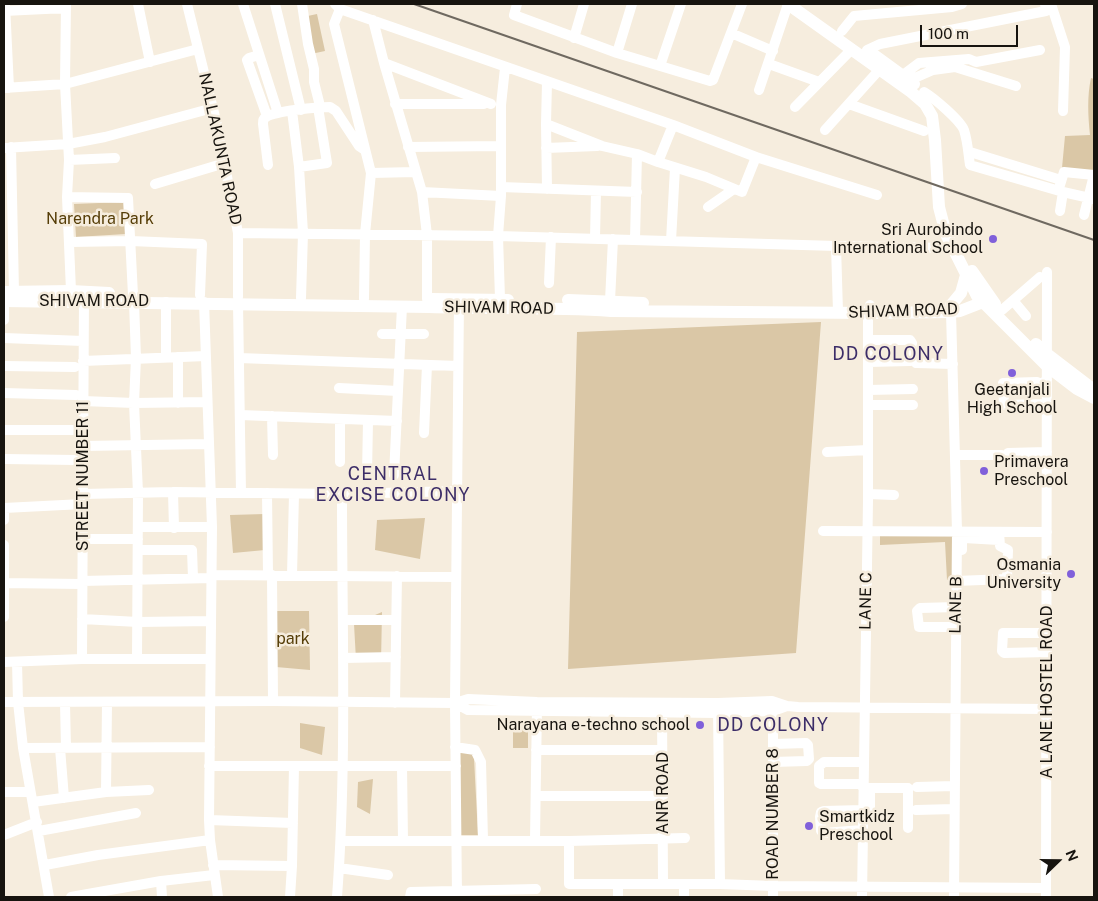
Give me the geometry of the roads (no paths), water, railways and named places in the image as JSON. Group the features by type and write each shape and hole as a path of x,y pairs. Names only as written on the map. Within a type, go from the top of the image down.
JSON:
{"main road":[{"path":"788,4 910,91 927,99"},
{"path":"802,4 907,77 938,109 946,205 953,242 966,275 984,298 1077,389 1094,398"},
{"path":"953,242 974,274 984,298 1003,312 1047,360 1094,390"},
{"path":"951,308 961,293 966,275"},
{"name":"SHIVAM ROAD","path":"7,296 80,295 133,298 202,298 402,306 500,300 610,301 869,309 951,308 984,298"},
{"name":"SHIVAM ROAD","path":"133,298 166,302 202,298"},
{"name":"SHIVAM ROAD","path":"233,300 301,298 427,299 459,303 620,311 839,308"}],"street":[{"path":"138,4 150,62"},
{"name":"NALLAKUNTA ROAD","path":"187,4 213,108 238,233 233,300 239,358 241,493"},
{"path":"243,4 278,113"},
{"path":"275,4 296,111 303,233 301,298"},
{"path":"299,167 327,163 318,107 319,102 314,82 314,69 302,4"},
{"path":"517,4 514,15 617,53 712,81 742,4"},
{"path":"574,38 584,4"},
{"path":"617,53 631,4"},
{"path":"660,66 681,4"},
{"path":"759,90 788,4"},
{"path":"842,31 854,16 952,7 962,4"},
{"path":"867,50 880,44 1046,11 1045,4"},
{"path":"1051,4 1065,47 1063,111"},
{"path":"66,6 5,8 7,88 65,84 198,49"},
{"name":"STREET NUMBER 11","path":"66,6 65,84 69,160 67,197 70,242 80,295 84,341 79,364 79,398 83,430 82,659"},
{"path":"364,299 365,234 371,173 334,24 338,6 505,68 756,156 877,195"},
{"path":"373,20 395,104 422,192 427,235 427,299"},
{"path":"731,33 773,51"},
{"path":"795,107 852,49"},
{"path":"907,77 919,63 969,59 976,62 1040,50"},
{"path":"260,55 247,60 267,116"},
{"path":"384,63 496,104"},
{"path":"768,64 819,82"},
{"path":"907,77 933,70 955,67 1016,86"},
{"path":"500,300 498,236 501,192 500,146 496,104 505,68"},
{"path":"825,130 880,69"},
{"path":"546,189 547,82"},
{"path":"927,99 935,99 963,127 970,152 970,165 1061,191 1091,197"},
{"path":"395,104 496,104"},
{"path":"849,104 924,131"},
{"path":"268,166 263,119 278,113 330,107 336,110 359,146 366,150"},
{"path":"4,320 7,296 7,147 68,144 105,137 213,108"},
{"path":"546,124 602,146 637,154 706,177 743,192 756,156"},
{"path":"658,162 673,126"},
{"path":"408,147 500,146"},
{"path":"546,148 602,146"},
{"path":"970,152 1061,180"},
{"path":"635,240 637,154"},
{"path":"69,160 115,158"},
{"path":"155,184 225,163"},
{"path":"671,241 675,168"},
{"path":"371,173 415,172"},
{"path":"1060,211 1061,180 1065,172 1094,175 1091,197 1084,215"},
{"path":"708,207 734,188"},
{"path":"422,192 501,192 546,189 637,192"},
{"path":"595,238 596,191"},
{"path":"67,197 127,197 131,241 136,358 134,403 138,494 137,659"},
{"path":"238,233 550,237 836,246 953,242"},
{"path":"549,283 550,237"},
{"path":"610,301 613,239"},
{"path":"70,242 131,241 202,244 202,298 212,527 210,747 208,766 209,820 218,897"},
{"path":"836,246 839,308"},
{"path":"1003,312 1016,304 1041,278"},
{"path":"1003,312 1041,278"},
{"name":"A LANE HOSTEL ROAD","path":"1041,278 1047,360 1043,382 1047,452 1046,892"},
{"path":"166,302 166,357"},
{"path":"456,894 455,703 459,303"},
{"path":"1016,304 1026,316"},
{"path":"394,476 402,306"},
{"name":"LANE B","path":"951,308 959,581 956,607 955,708 951,786 954,892"},
{"name":"LANE C","path":"862,897 862,830 866,810 863,762 868,531 869,309"},
{"path":"382,334 424,334"},
{"path":"4,338 84,341"},
{"path":"868,340 910,340 912,343 912,360 910,361 868,362"},
{"path":"4,366 79,364 136,358 206,356"},
{"path":"178,357 178,403"},
{"path":"239,358 458,366"},
{"path":"916,363 952,364"},
{"path":"424,433 427,365"},
{"path":"1043,382 1003,383 1004,405 1043,404"},
{"path":"868,388 900,386"},
{"path":"339,388 398,391"},
{"path":"868,388 913,389"},
{"path":"4,393 134,403 207,402"},
{"path":"868,406 912,405"},
{"path":"240,415 397,421"},
{"path":"272,416 272,455"},
{"path":"340,419 340,462"},
{"path":"367,474 368,420"},
{"path":"4,430 83,430"},
{"path":"83,446 208,444"},
{"path":"827,452 868,450"},
{"path":"955,455 1047,452"},
{"path":"4,459 76,460"},
{"path":"4,520 4,508 138,494 173,492 342,494 457,491"},
{"path":"173,492 174,528"},
{"path":"267,493 273,701"},
{"path":"292,575 294,494"},
{"path":"338,897 341,841 343,702 342,494"},
{"path":"868,494 894,495"},
{"path":"138,527 212,527"},
{"path":"823,531 957,531 999,536"},
{"path":"999,536 1000,547 1008,550 1007,579 959,581 962,540 964,538 1047,532"},
{"path":"83,539 192,550 193,578"},
{"path":"4,545 4,617"},
{"path":"4,583 270,575 456,577"},
{"path":"395,703 397,576"},
{"path":"956,607 920,608 917,611 919,627 956,627"},
{"path":"82,619 138,622 211,621"},
{"path":"342,620 396,620"},
{"path":"1047,633 1003,633 1002,651 1004,653 1047,652"},
{"path":"343,658 396,657"},
{"path":"4,662 82,659 210,659"},
{"path":"17,662 18,702 23,748 45,865 49,897"},
{"path":"4,702 273,701 455,703 468,710 537,706 1047,709"},
{"path":"64,798 63,748 65,703"},
{"path":"106,792 107,703"},
{"path":"535,840 537,706"},
{"name":"ROAD NUMBER 8","path":"772,706 773,897"},
{"name":"ANR ROAD","path":"662,707 663,884"},
{"path":"718,708 720,884"},
{"path":"773,744 806,743 808,744 809,759 807,761 773,762"},
{"path":"23,748 210,747"},
{"path":"455,747 475,750 481,762 483,840"},
{"path":"536,750 662,750"},
{"path":"863,762 824,762 819,766 818,783 908,788 908,828"},
{"path":"208,766 456,766"},
{"path":"290,897 294,766"},
{"path":"402,766 403,841"},
{"path":"917,786 951,786"},
{"path":"4,792 32,797 64,798 106,792 150,790"},
{"path":"536,796 662,796"},
{"path":"916,810 951,809"},
{"path":"862,830 824,833 821,831 821,812 866,810 888,817"},
{"path":"4,835 38,826 136,813"},
{"path":"209,820 293,823"},
{"path":"341,841 569,841 685,838"},
{"path":"45,865 98,855 210,840"},
{"path":"569,841 569,884 862,886 954,892 1046,892"},
{"path":"71,897 214,870 292,866"},
{"path":"340,868 388,875"},
{"path":"160,881 162,897"},
{"path":"684,884 684,897"},
{"path":"618,885 618,897"},
{"path":"410,897 411,892 456,894 511,893 536,889"}],"railway":[{"path":"414,4 1094,240"}],"place":[{"name":"Sri Aurobindo International School","path":"993,239"},
{"name":"Geetanjali High School","path":"1012,373"},
{"name":"Primavera Preschool","path":"984,471"},
{"name":"Osmania University","path":"1071,574"},
{"name":"Narayana e-techno school","path":"700,725"},
{"name":"Smartkidz Preschool","path":"809,826"}],"district":[{"name":"DD COLONY","path":"888,354"},
{"name":"CENTRAL EXCISE COLONY","path":"393,484"},
{"name":"DD COLONY","path":"773,725"}],"park label":[{"name":"Narendra Park","path":"100,219"},
{"name":"park","path":"293,639"}]}
